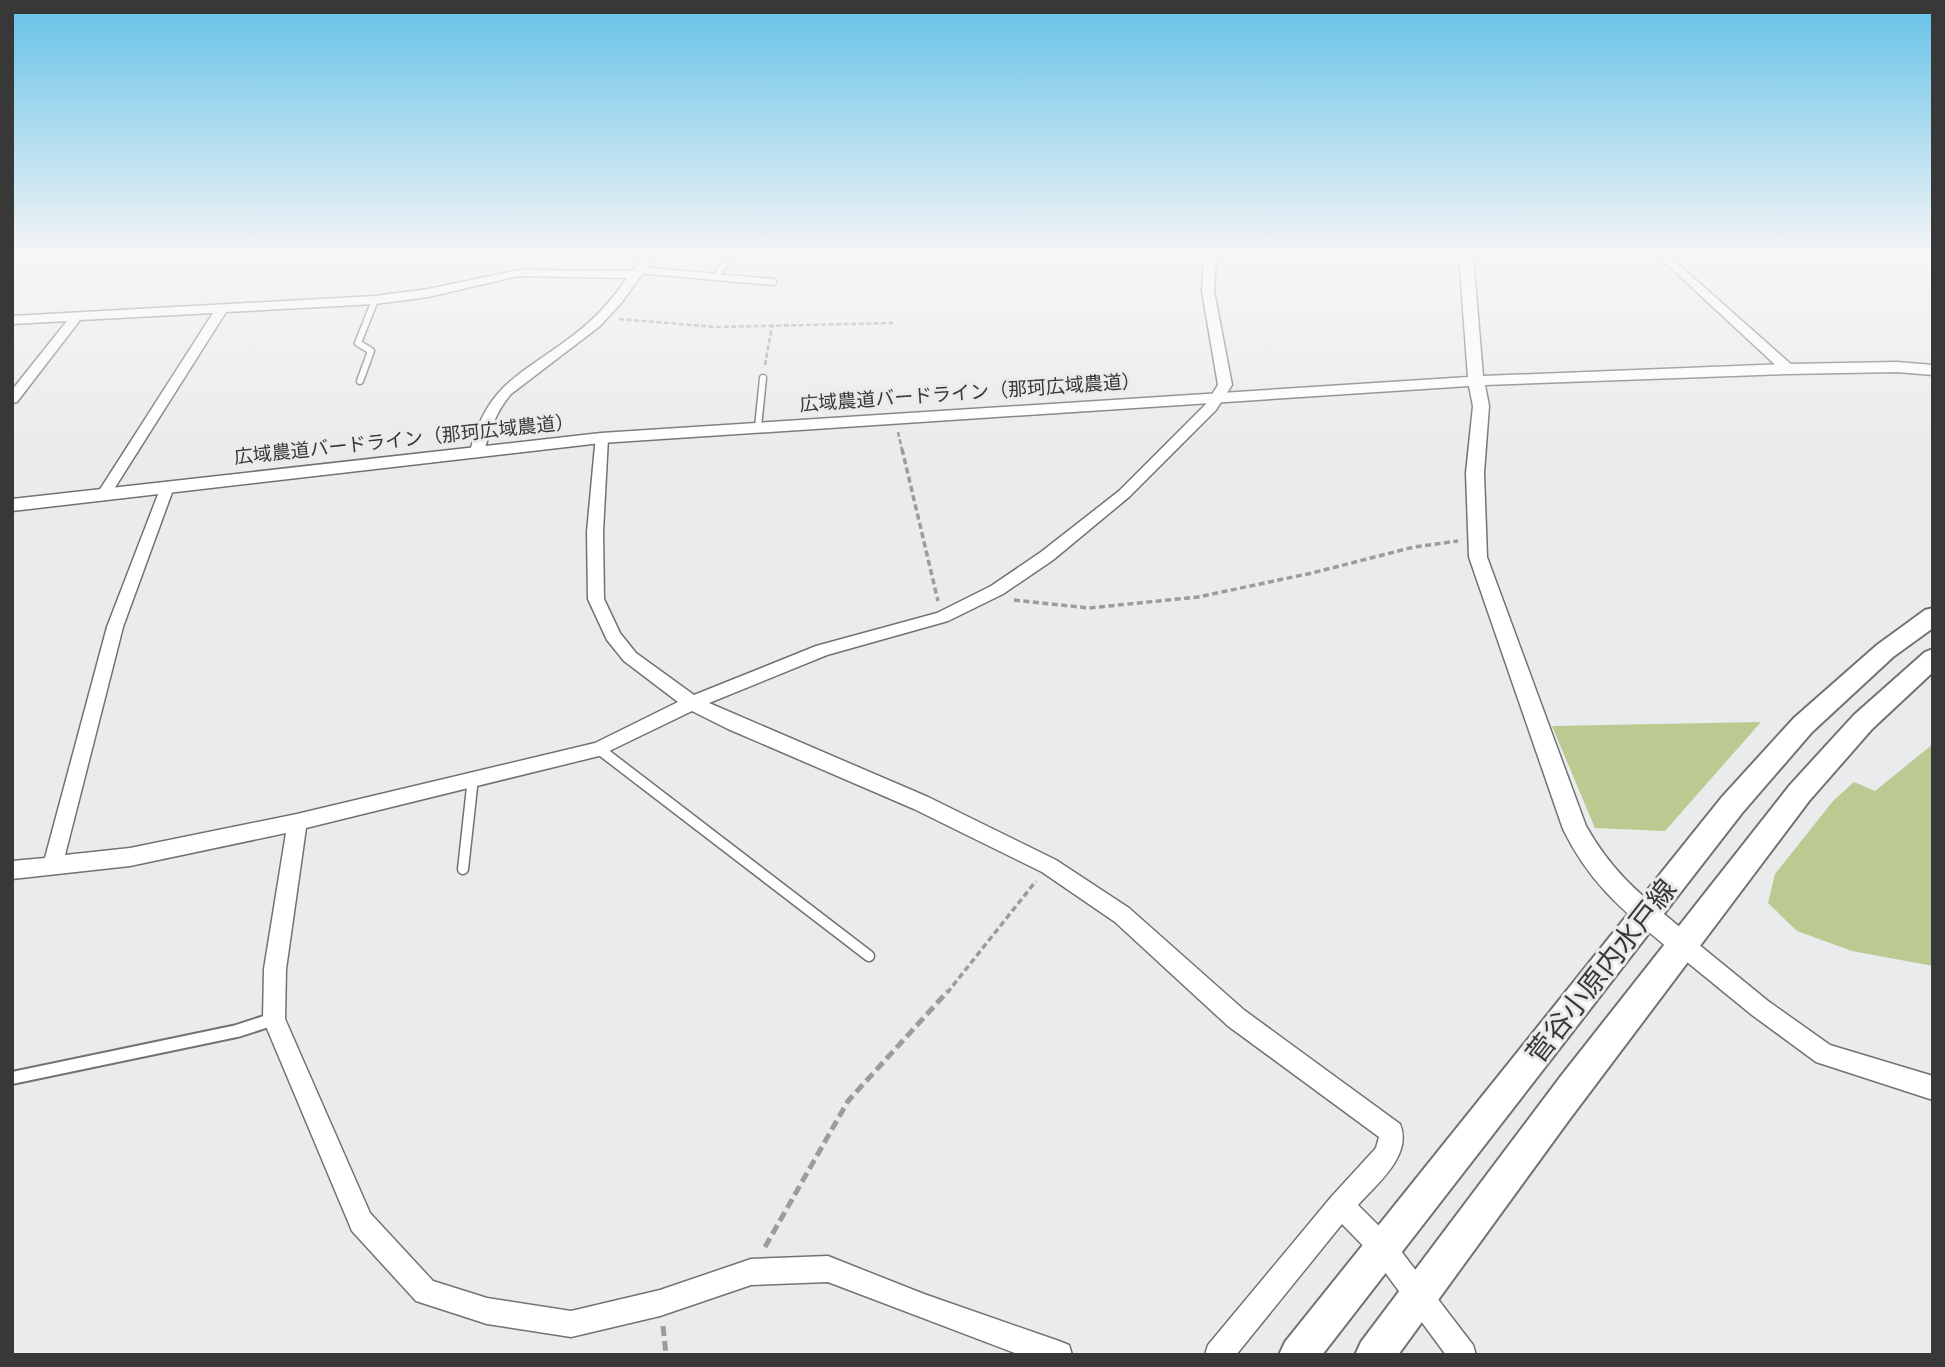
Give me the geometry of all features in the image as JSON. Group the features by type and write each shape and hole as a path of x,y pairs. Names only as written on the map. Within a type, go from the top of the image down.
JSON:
{"main road":[{"name":"菅谷小原内水戸線","path":"1298,1355 1732,805 1803,725 1885,651 1933,616"},
{"name":"菅谷小原内水戸線","path":"1374,1355 1558,1106 1684,946 1743,864 1847,739 1903,681 1933,658"}],"street":[{"path":"12,398 74,320"},
{"path":"104,494 215,320"},
{"path":"477,452 488,414 500,395 598,320"},
{"path":"12,870 130,857 296,822 599,748 692,704 822,650 942,617 997,590 1047,556 1124,494 1211,407 1225,385 1214,320"},
{"path":"1471,320 1476,381 1481,406 1475,473 1478,557 1575,829 1594,863 1616,888 1684,946 1760,1009 1824,1054 1933,1088"},
{"path":"1734,320 1788,369"},
{"name":"広域農道バードライン（那珂広域農道）","path":"12,505 601,438 1476,381 1788,369 1897,367 1933,370"},
{"path":"601,438 595,532 596,600 613,636 630,657 692,704 921,803 1049,866 1122,915 1236,1018 1392,1132 1387,1154 1341,1205 1218,1355"},
{"path":"53,864 115,627 167,487"},
{"path":"296,822 275,969 274,1019 361,1222 425,1292 486,1311 571,1324 660,1303 751,1272 828,1269 924,1307 1059,1355"},
{"path":"1341,1205 1382,1247 1463,1355"}],"lane":[{"path":"360,381 371,351 358,343 367,320"},
{"path":"758,427 763,378"},
{"path":"599,748 869,956"},
{"path":"463,869 473,778"},
{"path":"12,1078 237,1031 274,1019"}],"path":[{"path":"634,320 716,327 893,323"},
{"path":"763,378 772,326"},
{"path":"894,418 942,617"},
{"path":"997,590 1015,600 1089,608 1198,597 1312,573 1413,547 1455,541 1478,541"},
{"path":"751,1272 848,1101 938,1003 1049,866"},
{"path":"660,1303 666,1355"}],"green space":[{"path":"1761,722 1665,831 1595,828 1552,726"},
{"path":"1933,744 1933,966 1852,951 1797,931 1768,903 1775,874 1833,801 1854,782 1875,791"}]}
